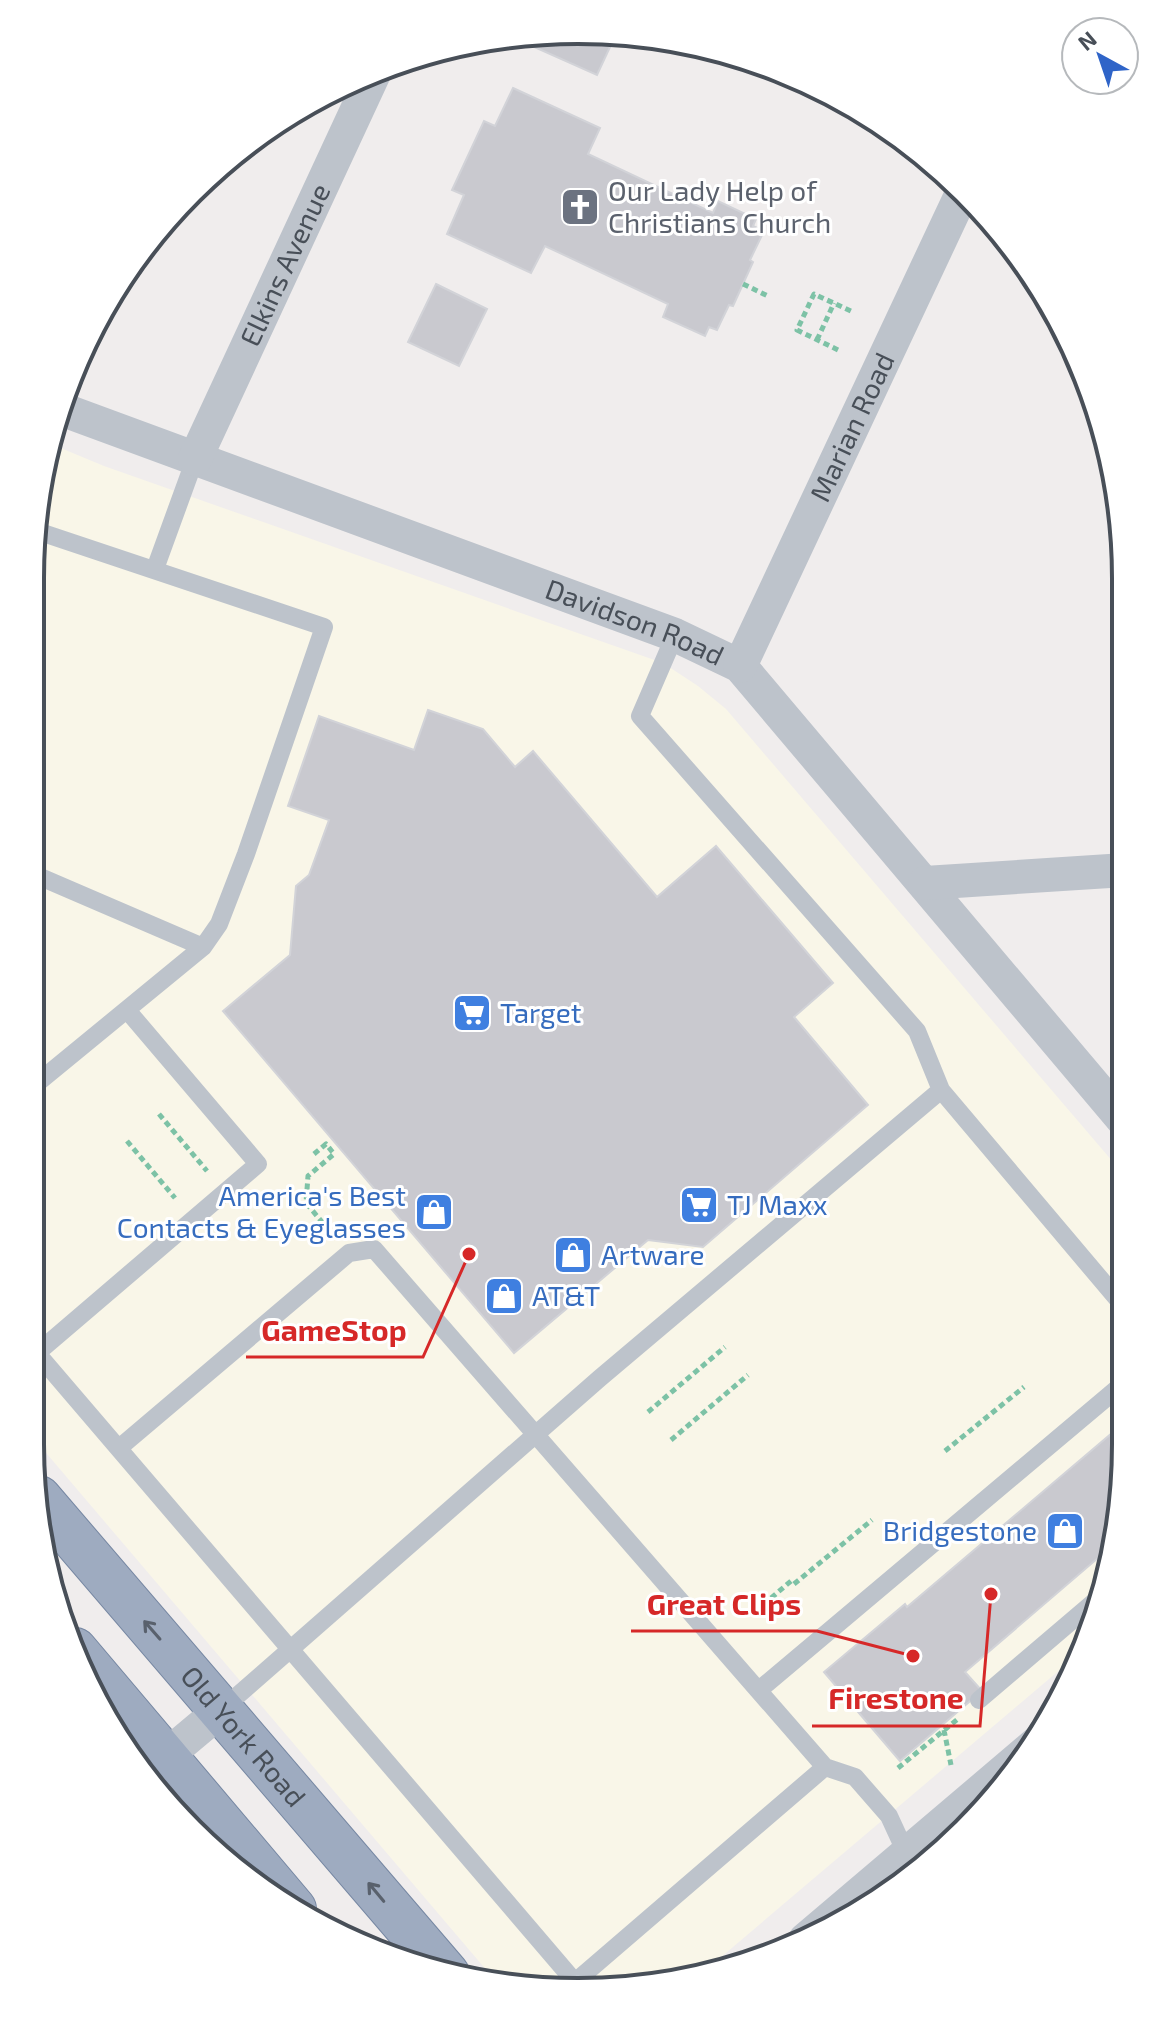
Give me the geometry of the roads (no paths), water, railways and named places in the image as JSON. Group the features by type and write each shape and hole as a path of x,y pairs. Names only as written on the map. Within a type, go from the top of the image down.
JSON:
{"highway":[{"name":"Old York Road","path":"48,1509 433,1958"},
{"path":"114,1708 155,1768 255,1869"}],"street":[{"name":"Elkins Avenue","path":"195,459 367,88"},
{"name":"Marian Road","path":"740,666 958,202"},
{"name":"Davidson Road","path":"71,411 675,635 740,666 1112,1106"},
{"path":"925,883 1112,871"},
{"path":"155,1768 221,1710"},
{"path":"919,1854 970,1807"},
{"path":"888,1879 906,1865"}],"lane":[{"path":"155,569 195,459"},
{"path":"44,1078 203,947 219,924 324,627 46,534"},
{"path":"675,635 640,716 917,1031 941,1090 1112,1293"},
{"path":"44,879 203,947"},
{"path":"44,1341 258,1164 127,1010"},
{"path":"221,1710 600,1378 941,1090"},
{"path":"119,1448 349,1253 374,1249 825,1767 855,1777 889,1816 912,1861"},
{"path":"44,1361 571,1978"},
{"path":"759,1690 1112,1393"},
{"path":"979,1700 1086,1608"},
{"path":"580,1978 825,1767"}],"place":[{"name":"Our Lady Help of Christians Church","path":"580,207"},
{"name":"Target","path":"472,1013"},
{"name":"TJ Maxx","path":"699,1205"},
{"name":"America's Best Contacts & Eyeglasses","path":"434,1212"},
{"name":"GameStop","path":"469,1254"},
{"name":"Artware","path":"573,1255"},
{"name":"AT&T","path":"504,1296"},
{"name":"Bridgestone","path":"1065,1531"},
{"name":"Firestone","path":"991,1594"},
{"name":"Great Clips","path":"913,1656"}]}
